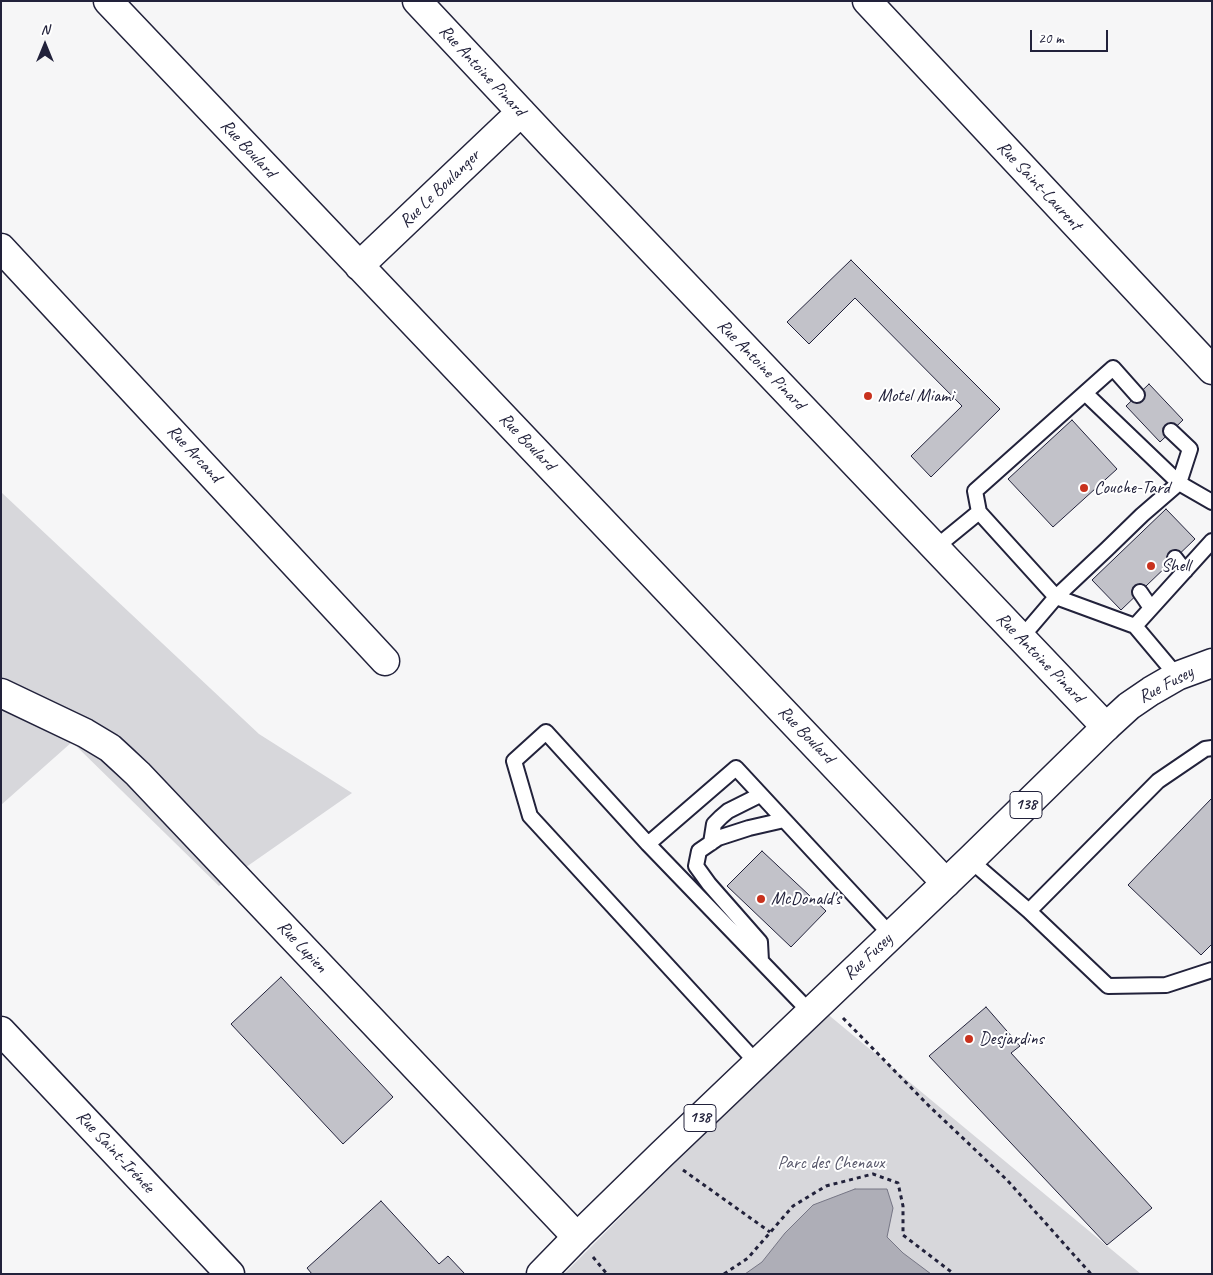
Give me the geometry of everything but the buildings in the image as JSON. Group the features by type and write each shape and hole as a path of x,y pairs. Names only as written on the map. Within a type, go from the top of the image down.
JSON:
{"street":[{"name":"Rue Boulard","path":"108,1 946,882"},
{"name":"Rue Antoine Pinard","path":"417,1 1106,727"},
{"name":"Rue Saint-Laurent","path":"867,1 1212,370"},
{"name":"Rue Le Boulanger","path":"359,266 521,112"},
{"name":"Rue Arcand","path":"1,248 385,661"},
{"name":"Rue Fusey","path":"541,1274 816,1005 970,860 1129,706 1177,676 1212,663"},
{"name":"Rue Lupien","path":"1,693 86,733 110,748 138,774 577,1237"},
{"name":"Rue Saint-Irénée","path":"1,1031 230,1274"}],"lane":[{"path":"1138,395 1113,368 975,491 979,512 1056,597 1135,626 1177,676"},
{"path":"1085,393 1179,483 1212,502"},
{"path":"1021,638 1056,597 1111,554 1146,520 1179,483 1190,450 1170,431"},
{"path":"935,548 979,512"},
{"path":"1135,626 1212,541"},
{"path":"1175,558 1185,571"},
{"path":"1140,592 1152,608"},
{"path":"757,1063 530,816 514,761 546,732 648,844 761,961 816,1005"},
{"path":"1029,911 1158,780 1205,749 1212,748"},
{"path":"648,844 736,768 891,935"},
{"path":"711,842 714,824 721,817 728,811 760,795"},
{"path":"761,961 760,942 709,884 696,866 699,851 718,838 748,828 784,820"},
{"path":"970,860 1029,911 1108,986 1166,985 1212,970"}],"path":[{"path":"816,1005 930,1107 1007,1180 1091,1274"},
{"path":"661,1155 770,1232"},
{"path":"724,1274 748,1258 793,1206 826,1186 872,1174 898,1183 903,1206 903,1235 954,1274"}],"green space":[{"path":"1,492 259,734 352,793 219,886 72,742 1,805"},
{"name":"Parc des Chenaux","path":"825,1012 1141,1274 564,1274"}],"shaded area":[{"path":"855,1189 887,1189 893,1208 887,1237 903,1253 931,1274 745,1274 762,1262 785,1233 813,1205"}],"place":[{"name":"Motel Miami","path":"868,396"},
{"name":"Couche-Tard","path":"1084,488"},
{"name":"Shell","path":"1151,566"},
{"name":"McDonald's","path":"761,899"},
{"name":"Desjardins","path":"969,1039"}]}
